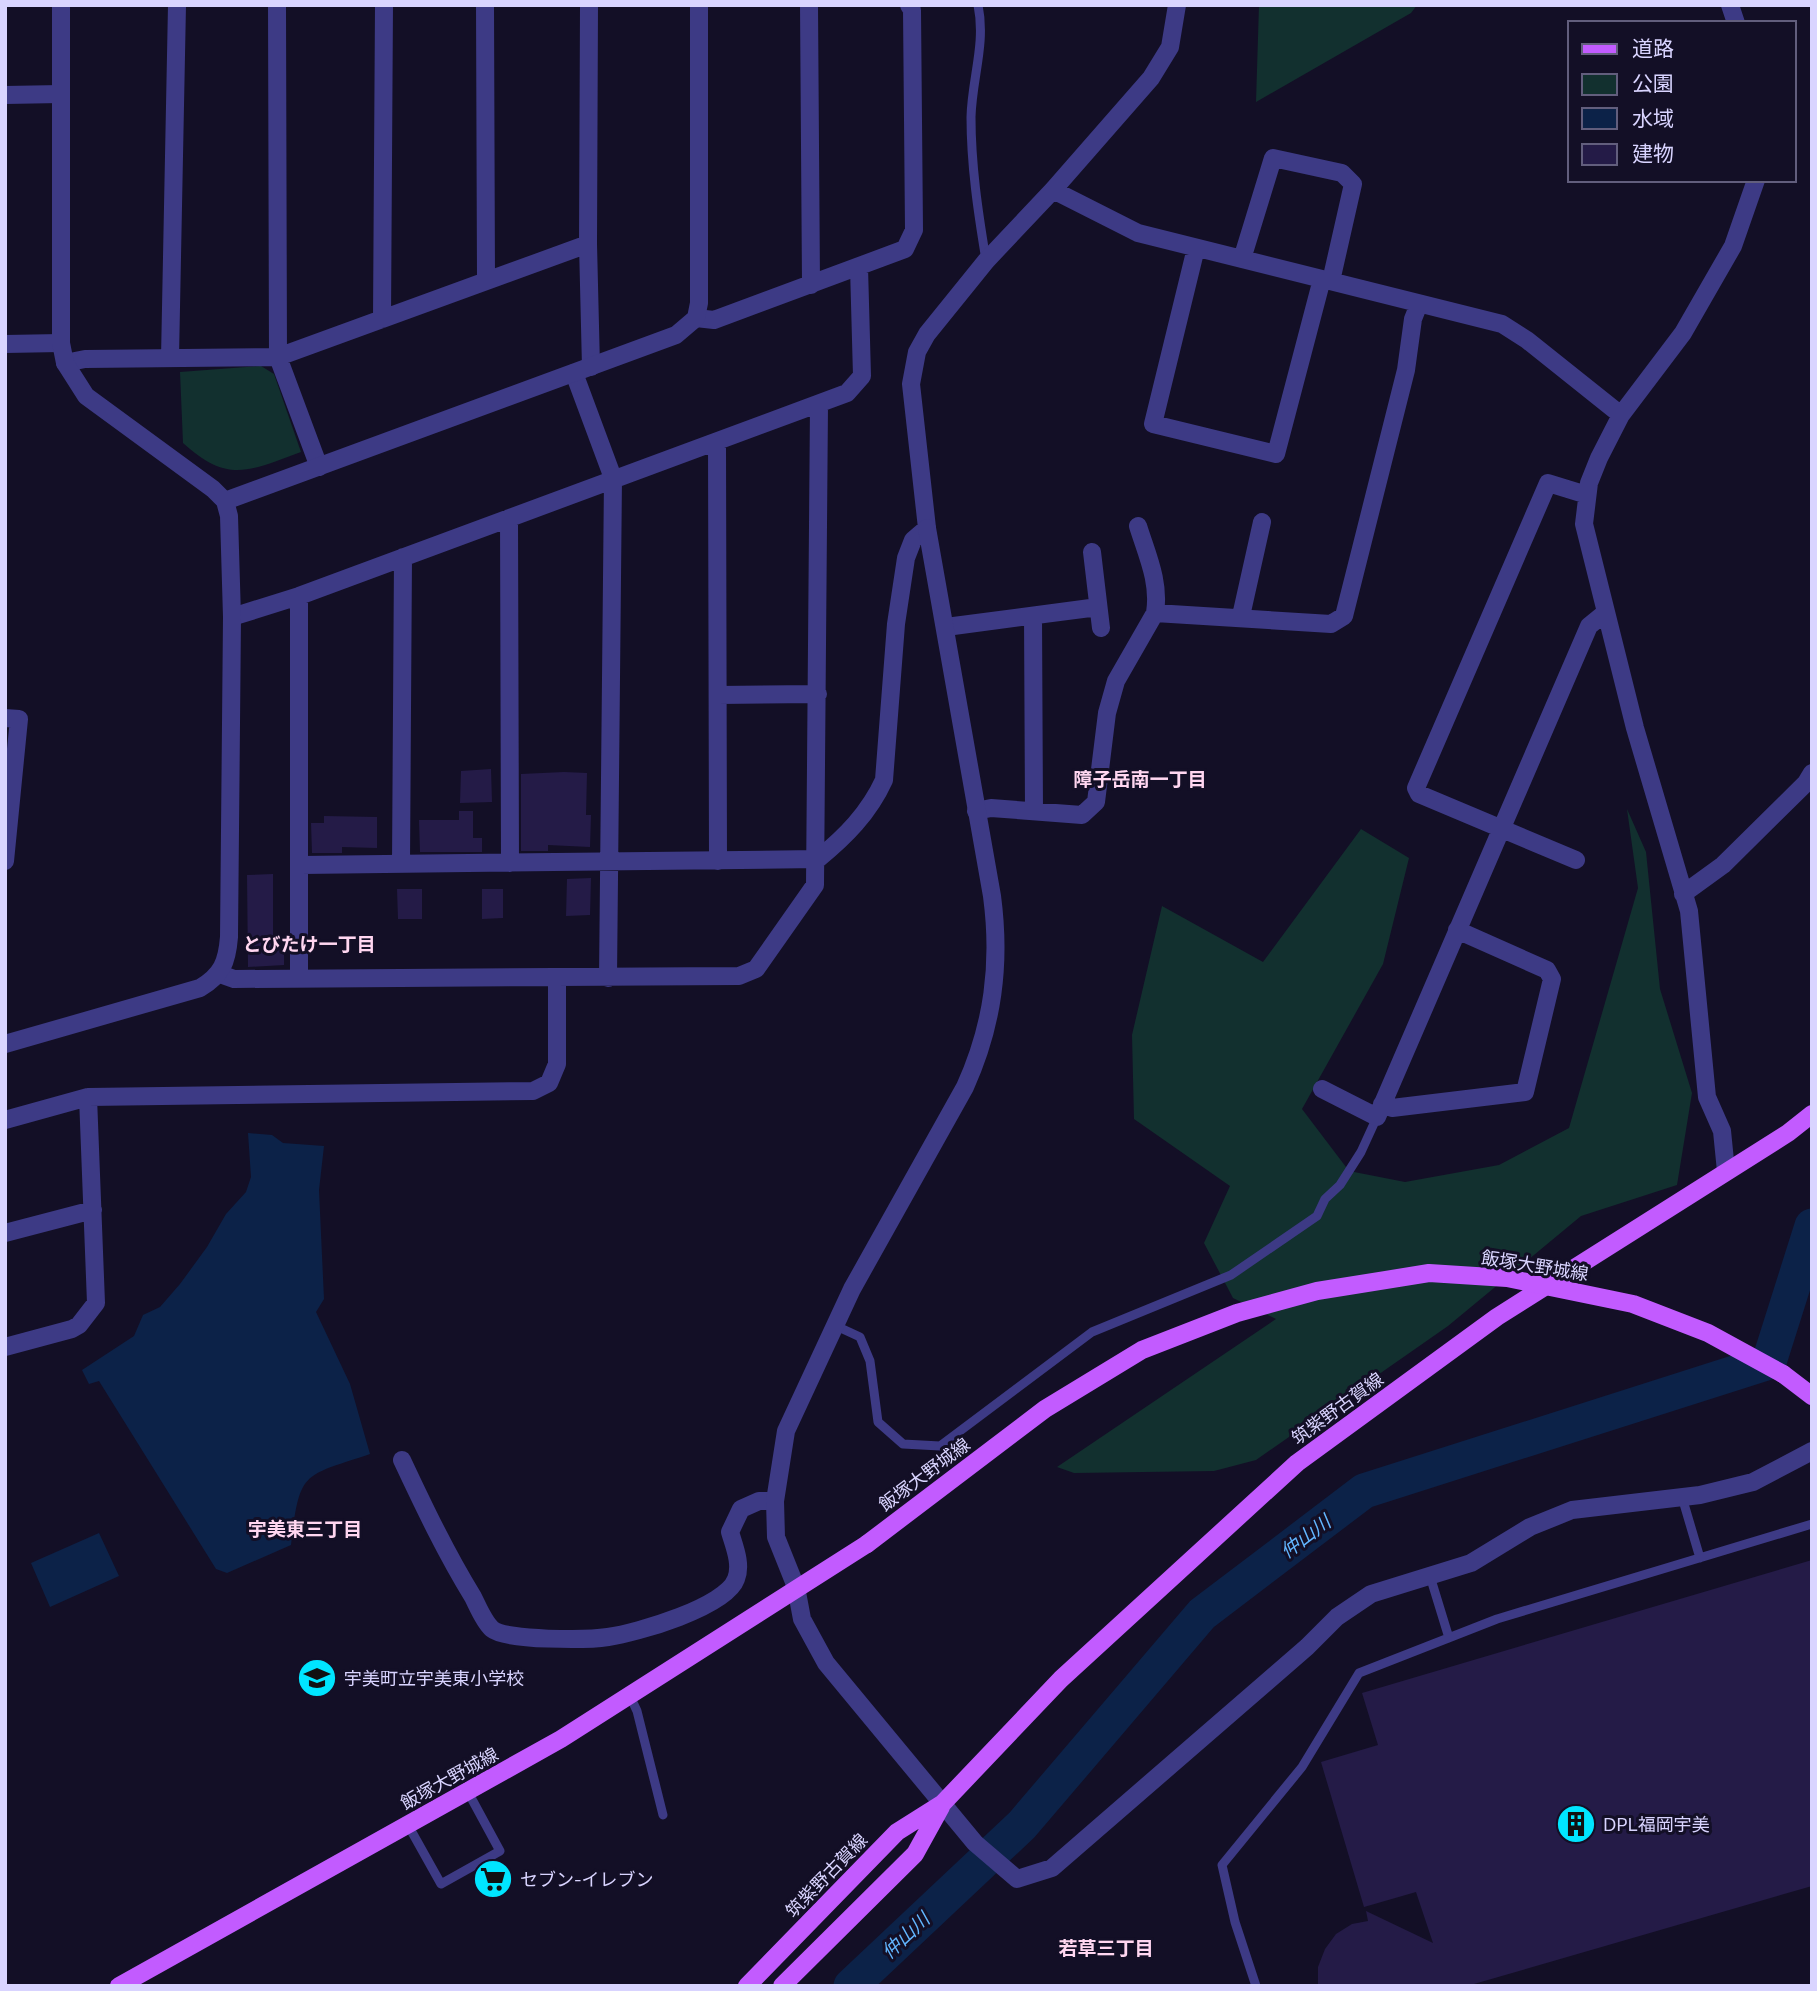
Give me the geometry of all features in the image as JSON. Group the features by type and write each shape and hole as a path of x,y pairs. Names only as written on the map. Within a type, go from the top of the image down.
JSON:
{"main road":[{"name":"筑紫野古賀線","path":"747,1986 897,1832 943,1803 1061,1679 1297,1463 1497,1317 1788,1133 1812,1114"},
{"name":"飯塚大野城線","path":"119,1986 561,1739 866,1544 1045,1409 1142,1350 1237,1313 1317,1291 1429,1273 1507,1278 1633,1304 1708,1333 1783,1374 1812,1396"},
{"name":"筑紫野古賀線","path":"782,1986 915,1854 943,1803"}],"street":[{"path":"5,1044 200,988 220,974 228,957 232,617 231,536 225,501 193,474 86,397 65,363 61,343 61,5"},
{"path":"170,358 177,5"},
{"path":"277,5 278,357 319,467"},
{"path":"382,319 384,5"},
{"path":"485,5 486,281"},
{"path":"589,5 588,244 591,367"},
{"path":"225,501 676,335 696,318 699,303 699,5"},
{"path":"808,5 811,285"},
{"path":"696,318 714,320 905,249 914,230 912,10 909,5"},
{"path":"1177,5 1170,47 1152,78 986,261 928,334 913,368 911,384 928,528 996,928 993,997 986,1031 965,1087 875,1246 834,1325 786,1431 775,1502 776,1537 796,1587 802,1619 826,1663 975,1843 1017,1879 1052,1868 1307,1647 1337,1616 1371,1594 1471,1563 1530,1527 1572,1510 1682,1497 1753,1482 1812,1451"},
{"path":"5,95 61,94"},
{"path":"1196,248 1153,424 1276,454 1353,184 1342,173 1273,158 1242,260"},
{"path":"1726,1171 1722,1131 1707,1097 1689,911 1605,613 1584,524 1587,495 1599,458 1621,415 1683,333 1733,246 1755,182"},
{"path":"1053,190 1138,233 1502,324 1527,340 1621,415"},
{"path":"65,363 85,359 278,357 588,244"},
{"path":"232,617 299,596 847,393 862,376 859,267"},
{"path":"1155,613 1331,624 1344,616 1406,370 1413,320 1419,304"},
{"path":"5,344 61,343"},
{"path":"574,373 613,478 608,978"},
{"path":"220,974 234,979 557,979 739,976 756,970 816,885 819,405"},
{"path":"717,442 718,861"},
{"path":"1576,860 1419,794 1416,788 1548,483 1587,495"},
{"path":"509,518 510,863"},
{"path":"1241,617 1262,522"},
{"path":"976,811 991,808 1082,815 1096,802 1107,713 1116,681 1155,613 1158,597 1154,573 1138,526"},
{"path":"301,865 818,859 855,825 884,780 896,624 906,558 913,540 928,528"},
{"path":"1092,552 1101,628"},
{"path":"401,864 403,557"},
{"path":"299,596 299,979"},
{"path":"946,626 1098,607"},
{"path":"1379,1110 1589,626 1605,613"},
{"path":"1033,615 1034,811"},
{"path":"718,695 818,694"},
{"path":"5,718 19,719 5,861"},
{"path":"1684,894 1723,865 1812,773"},
{"path":"1322,1089 1379,1110 1525,1092 1552,979 1547,970 1457,930"},
{"path":"5,1120 88,1097 533,1091 549,1083 557,1064 557,979"},
{"path":"5,1347 72,1329 79,1325 96,1303 88,1097"},
{"path":"5,1233 93,1210"},
{"path":"402,1460 443,1549 489,1624 493,1630 510,1636 608,1637 677,1617 717,1600 736,1580 738,1562 730,1532 741,1509 760,1501 775,1502"}],"lane":[{"path":"978,5 982,50 971,114 974,190 986,261"},
{"path":"834,1325 860,1336 870,1361 877,1422 903,1444 940,1446 1092,1332 1231,1275 1317,1216 1325,1199 1340,1185 1361,1152 1379,1110"},
{"path":"1682,1497 1700,1558"},
{"path":"1255,1986 1235,1922 1222,1865 1302,1767 1359,1672 1497,1619 1812,1524"},
{"path":"1430,1576 1449,1638"},
{"path":"629,1694 637,1711 663,1815"},
{"path":"408,1825 441,1884 500,1851 468,1792"}],"green space":[{"path":"1259,5 1417,5 1411,13 1256,102"},
{"path":"261,366 274,374 301,452 239,470 213,464 183,443 180,372"},
{"path":"1627,809 1646,852 1660,989 1692,1093 1677,1185 1581,1216 1448,1326 1256,1460 1214,1471 1074,1473 1057,1467 1276,1319 1233,1298 1204,1243 1230,1186 1134,1119 1132,1035 1162,906 1263,962 1361,829 1409,858 1383,964 1302,1109 1349,1171 1405,1182 1499,1165 1569,1128 1638,888"}],"water":[{"path":"248,1133 272,1135 283,1143 324,1146 319,1190 324,1299 316,1312 350,1384 370,1454 330,1467 308,1480 298,1502 291,1545 227,1573 216,1569 99,1381 89,1384 82,1370 134,1336 143,1315 160,1307 180,1284 207,1247 226,1214 246,1192 251,1177"},
{"path":"99,1533 119,1576 50,1607 31,1563"}],"building":[{"path":"491,769 492,802 460,803 461,771"},
{"path":"587,773 586,815 591,815 590,847 548,845 548,851 521,851 521,774"},
{"path":"459,811 473,811 473,838 482,838 482,852 420,852 419,820 459,820"},
{"path":"324,816 377,817 377,848 342,847 342,853 312,853 311,823 324,823"},
{"path":"273,874 273,944 284,943 284,965 248,967 247,875"},
{"path":"591,878 590,915 566,916 567,879"},
{"path":"397,889 422,889 422,919 398,919"},
{"path":"482,889 503,889 503,918 482,919"},
{"name":"DPL福岡宇美","path":"1812,1560 1812,1886 1467,1986 1318,1986 1318,1967 1325,1949 1336,1934 1352,1924 1368,1921 1366,1911 1433,1943 1416,1892 1364,1907 1321,1762 1378,1745 1362,1693"}],"waterway":[{"name":"仲山川","path":"851,1986 1022,1825 1202,1614 1364,1491 1769,1362 1812,1226"}],"place":[{"name":"宇美町立宇美東小学校","path":"317,1678"},
{"name":"DPL福岡宇美","path":"1576,1824"},
{"name":"セブン-イレブン","path":"493,1879"}],"district":[{"name":"障子岳南一丁目","path":"1140,778"},
{"name":"とびたけ一丁目","path":"309,943"},
{"name":"宇美東三丁目","path":"305,1528"},
{"name":"若草三丁目","path":"1106,1947"}]}
